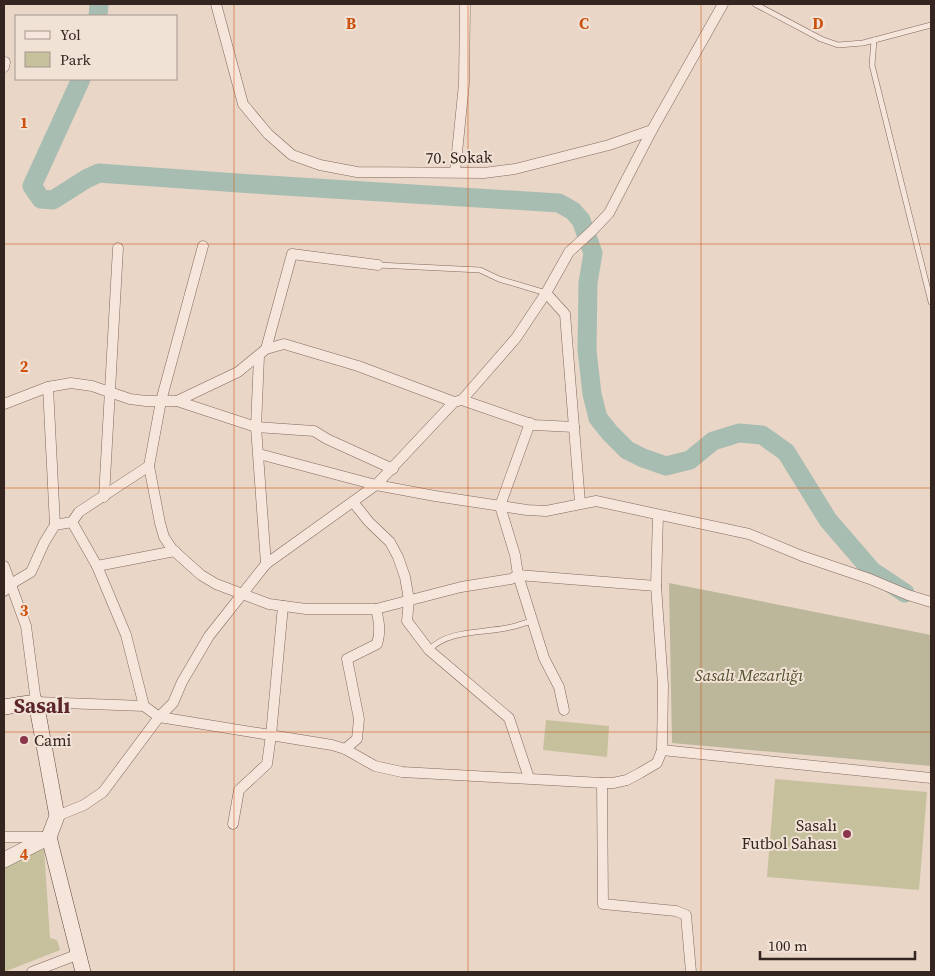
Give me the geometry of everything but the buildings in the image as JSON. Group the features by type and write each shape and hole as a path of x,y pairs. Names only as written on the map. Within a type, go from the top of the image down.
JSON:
{"street":[{"name":"70. Sokak","path":"216,4 243,104 268,134 292,155 320,165 358,172 455,172 484,174 515,169 609,145 652,130"},
{"path":"455,172 464,84 465,4"},
{"path":"57,816 84,805 103,792 159,717 173,703 182,682 209,636 266,564 376,485 516,338 546,293 569,252 609,213 652,130 723,4"},
{"path":"4,62 6,62 4,67"},
{"path":"203,246 161,401 149,466 164,537 201,575 216,584 242,595 269,604 306,610 376,609 461,587 511,579 518,575 656,586"},
{"path":"104,497 118,248"},
{"path":"266,564 256,427 262,353 292,254 378,265"},
{"path":"546,293 565,314 580,503"},
{"path":"4,404 48,387 71,383 92,386 146,401 177,400 238,372 262,353 284,344 358,366 458,401 530,423 574,427"},
{"path":"7,588 31,572 44,543 55,525 48,387"},
{"path":"177,400 201,410 256,427 314,431 327,439 393,469"},
{"path":"530,423 500,506 532,621 544,658 559,687 564,710"},
{"path":"259,454 376,485 500,506 527,510 546,510 596,501 658,514 748,534 802,556 931,602"},
{"path":"55,525 72,522 79,512 149,466"},
{"path":"353,502 369,522 390,542 398,557 405,577 409,600 407,620 429,650 509,718 529,778"},
{"path":"4,707 36,702 144,706 159,717 332,745 345,749 375,766 389,770 602,783 627,780 657,762 662,750 663,685 656,586 658,514"},
{"path":"72,522 97,566 126,635 144,706"},
{"path":"97,566 176,551"},
{"path":"4,566 7,588 26,626 36,702 57,816 49,837 83,972"},
{"path":"233,824 239,790 267,764 283,606"},
{"path":"345,749 357,739 359,719 348,659 377,644 380,625 376,609"},
{"path":"662,750 931,778"},
{"path":"602,783 603,904 676,911 686,916 691,972"},
{"path":"4,837 49,837"},
{"path":"4,860 49,837"},
{"path":"32,972 79,954"}],"lane":[{"path":"755,4 821,39 838,45 863,43 931,25"},
{"path":"874,40 872,65 931,302"},
{"path":"378,265 480,270 499,279 546,293"},
{"path":"429,650 433,645 464,633 506,628 532,621"}],"green space":[{"name":"Sasalı Mezarlığı","path":"669,583 931,635 931,766 672,743"},
{"path":"546,720 609,726 607,757 543,750"},
{"name":"Sasalı Futbol Sahası","path":"775,779 927,792 919,890 767,877"},
{"path":"44,849 50,938 57,940 60,950 4,972 4,865 22,856"}],"waterway":[{"path":"98,15 99,4"},
{"path":"81,80 32,186 41,199 53,200 99,173 559,203 573,211 581,220 593,253 588,283 587,350 592,394 598,418 610,433 627,450 666,466 690,460 713,441 739,433 762,435 786,452 828,520 872,571 905,593"}],"place":[{"name":"Cami","path":"24,740"},
{"name":"Sasalı Futbol Sahası","path":"847,834"}],"district":[{"name":"Sasalı","path":"42,706"}]}
